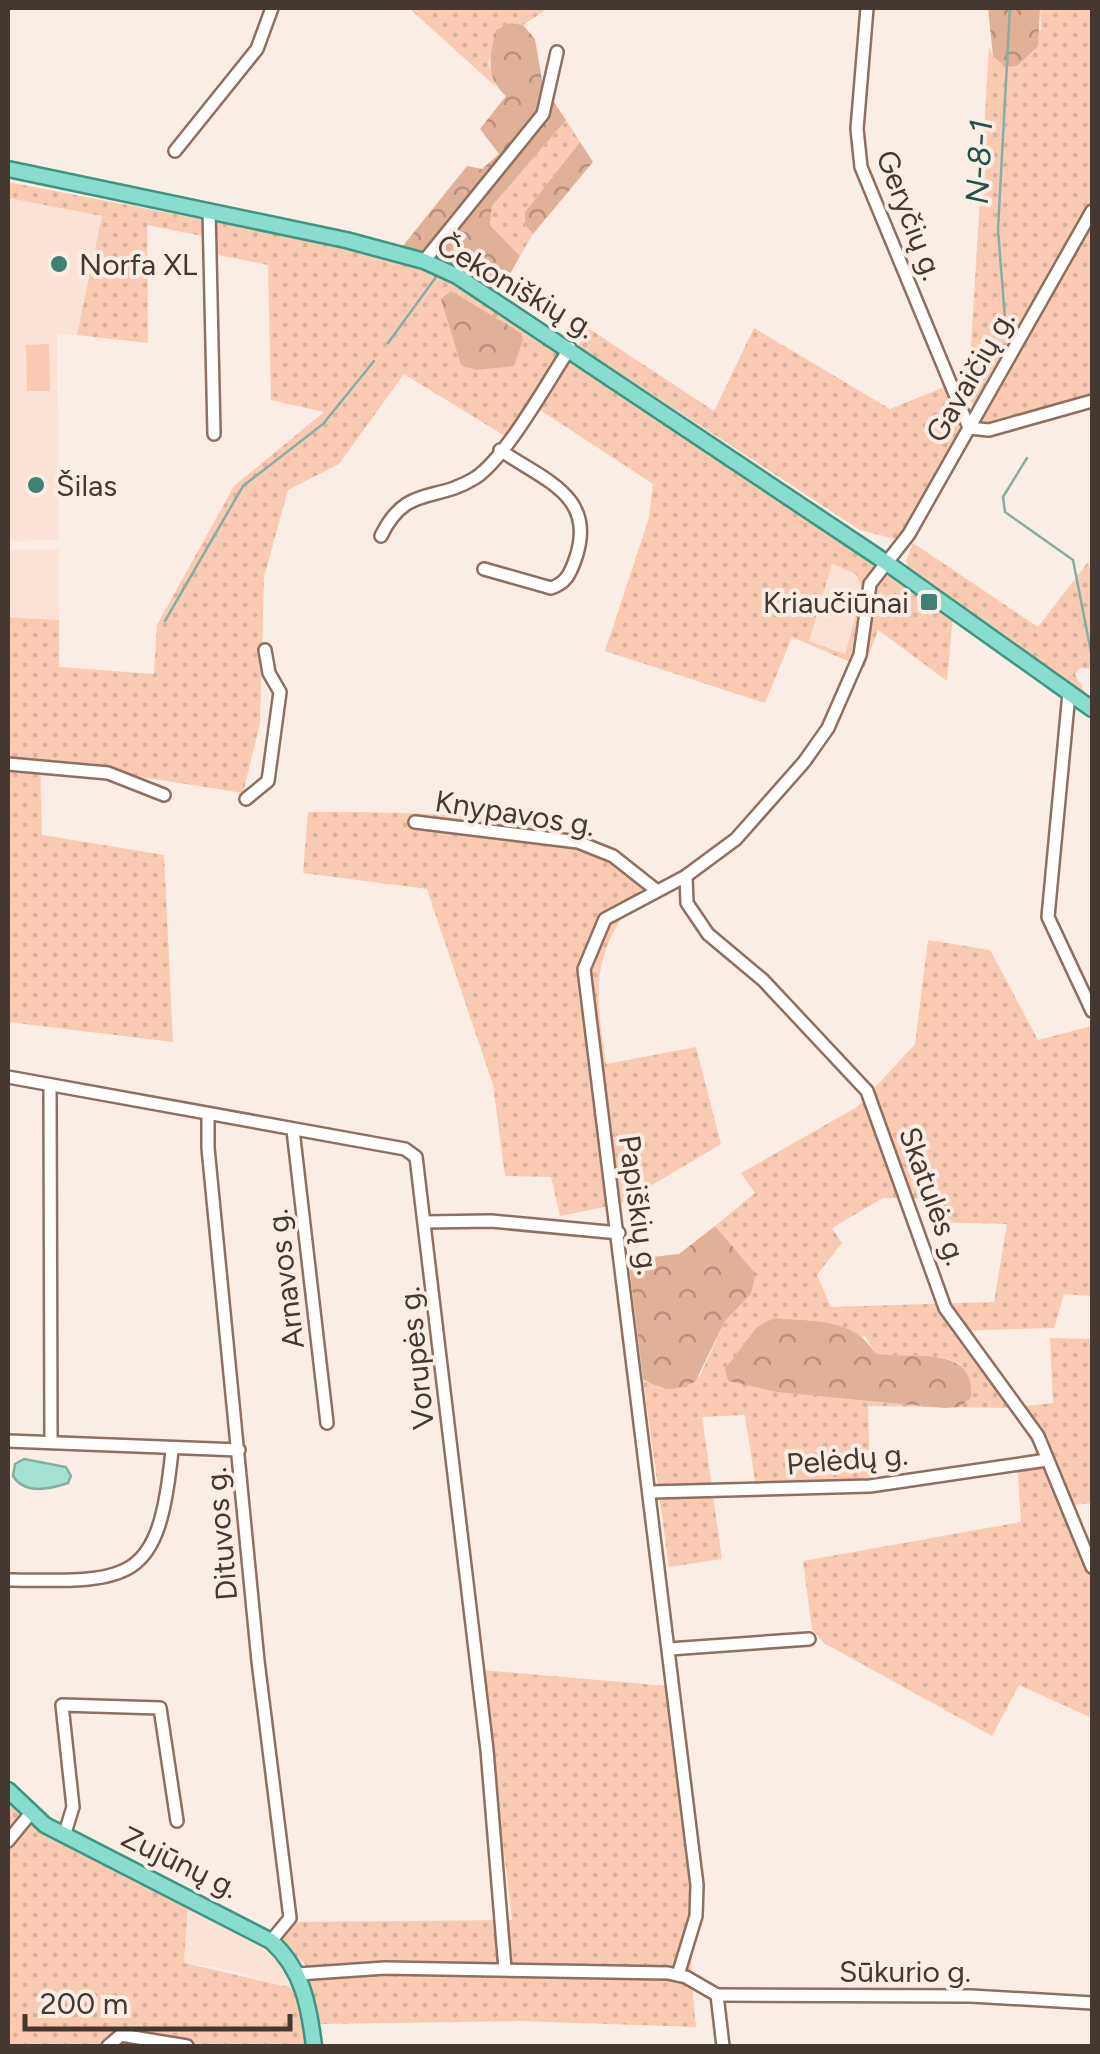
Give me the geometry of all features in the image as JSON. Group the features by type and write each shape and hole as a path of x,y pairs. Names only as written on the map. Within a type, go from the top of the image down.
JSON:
{"main road":[{"name":"Čekoniškių g.","path":"8,169 209,210 424,261 487,294 570,348 884,561 1092,709"},
{"name":"Zujūnų g.","path":"8,1790 30,1814 64,1836 240,1921 271,1941 298,1974 314,2046"}],"street":[{"path":"175,150 257,49 272,8"},
{"name":"Geryčių g.","path":"866,8 857,136 861,167 969,428"},
{"path":"424,261 544,114 557,52"},
{"path":"209,210 214,434"},
{"name":"Gavaičių g.","path":"884,561 909,534 1092,211"},
{"path":"381,536 396,510 408,500 476,477 500,450 570,348"},
{"path":"969,428 988,430 1092,401"},
{"path":"484,569 535,587 558,586 570,574 582,539 582,520 574,501 500,450"},
{"name":"Papiškių g.","path":"678,1975 696,1916 697,1885 584,969 604,920 686,876 736,839 804,762 828,728 856,670 864,598 884,561"},
{"path":"246,799 268,781 280,702 265,650"},
{"path":"1069,693 1048,908 1050,924 1092,1011"},
{"path":"8,764 108,773 164,795"},
{"name":"Knypavos g.","path":"415,822 578,842 612,856 656,890"},
{"name":"Skatulės g.","path":"686,876 687,902 708,934 763,980 805,1029 850,1068 867,1092 945,1308 1038,1436 1092,1567"},
{"name":"Vorupės g.","path":"8,1077 409,1151 418,1168 487,1750 505,1970"},
{"path":"50,1085 51,1441"},
{"name":"Dituvos g.","path":"208,1115 208,1148 257,1646 290,1918 271,1941"},
{"name":"Arnavos g.","path":"294,1130 327,1423"},
{"path":"425,1222 491,1221 618,1234"},
{"path":"8,1442 239,1450"},
{"path":"8,1580 113,1578 131,1567 164,1524 172,1450"},
{"name":"Pelėdų g.","path":"651,1492 870,1486 1046,1460"},
{"path":"670,1649 809,1639"},
{"path":"64,1836 74,1807 62,1705 160,1708 177,1821"},
{"path":"8,1842 30,1814"},
{"path":"298,1974 329,1969 678,1975 717,1995 723,2046"},
{"name":"Sūkurio g.","path":"717,1995 971,1996 1092,2003"},
{"path":"108,2046 120,2035 187,2046"}],"shaded area":[{"path":"409,8 544,11 523,25 511,23 488,62 496,87"},
{"path":"1040,8 1092,8 1092,199 976,408 968,398 989,47 993,56 1041,30"},
{"path":"566,120 580,142 525,212 525,225 533,234 520,256 490,225 492,206"},
{"path":"8,182 341,246 397,259 456,283 953,616 947,681 878,630 864,668 792,637 765,703 605,651 649,518 653,484 528,402 505,436 404,374 339,464 288,490 264,577 260,723 243,793 40,761 42,835 164,855 173,1042 8,1022 8,617 59,620 59,667 154,674 157,625 234,486 324,412 271,400 268,265 203,252 202,236 147,225 148,343 77,335 102,216 8,198","holes":["832,564 856,574 863,591 845,654 809,641"]},
{"path":"8,198 102,216 77,335 57,334 59,540 8,541"},
{"path":"1092,227 1092,397 980,426 979,422"},
{"path":"588,328 714,411 754,328 890,409 949,385 960,429 902,534 895,539 860,530 578,346"},
{"path":"49,344 50,391 27,391 26,345"},
{"path":"913,543 1038,627 1088,562 1092,577 1092,669 1080,668 1075,674 1092,705 910,572 906,561"},
{"path":"59,549 59,620 8,616 8,550"},
{"path":"832,564 857,574 863,591 845,654 808,640"},
{"path":"308,812 424,814 515,822 557,830 619,857 644,886 614,931 601,970 599,1011 606,1064 696,1047 721,1144 620,1204 560,1216 551,1177 505,1176 493,1085 427,889 303,873"},
{"path":"928,940 990,950 1038,1040 1092,1026 1092,1296 1064,1294 1054,1328 951,1331 1015,1407 1053,1403 1050,1338 1092,1339 1092,1503 1071,1505 1092,1554 1092,1718 1019,1685 992,1736 824,1643 812,1629 803,1561 1021,1522 1018,1474 1037,1451 1011,1408 868,1406 870,1478 756,1487 745,1415 702,1417 722,1559 669,1567 643,1379 660,1388 700,1376 725,1321 751,1294 756,1274 715,1226 755,1193 741,1173 857,1107 915,1044","holes":["883,1198 929,1199 931,1222 1007,1224 994,1302 831,1307 817,1275 842,1243 832,1228","865,1336 875,1353 931,1356 962,1365 725,1369"]},
{"path":"482,1670 668,1686 694,1896 691,1975 696,2027 520,2021 316,2024 306,1965 278,1940 297,1922 512,1920"},
{"path":"8,1800 38,1827 188,1903 184,1963 293,1988 300,2000 307,2046 8,2046"},
{"path":"188,1903 246,1934 278,1958 297,1983 293,1988 220,1968 184,1963"}],"green space":[{"path":"988,8 1040,8 1038,46 1017,66 1005,67 993,56"},
{"path":"511,23 523,25 535,39 543,86 566,120 492,206 490,225 520,256 499,294 457,269 402,247 467,166 482,169 499,154 480,129 506,96 494,81 491,57 496,30"},
{"path":"580,142 593,162 533,234 525,225 525,212"},
{"path":"451,291 521,333 523,340 514,366 476,370 461,365 441,299"},
{"path":"715,1226 756,1274 751,1294 725,1321 695,1382 674,1389 657,1386 643,1379 629,1265 634,1259 679,1254"},
{"path":"774,1318 843,1327 866,1341 875,1353 952,1361 963,1368 970,1380 971,1398 959,1407 944,1408 777,1392 728,1381 725,1369 757,1327"}],"water":[{"path":"24,1459 66,1467 71,1476 68,1483 46,1488 24,1486 13,1476 15,1464"}],"waterway":[{"name":"N-8-1","path":"1005,319 998,229 1010,8"},
{"path":"388,343 436,277"},
{"path":"165,621 243,486 323,424 374,361"},
{"name":"N-8-1","path":"1027,458 1003,497 1005,512 1073,560 1092,657"}],"place":[{"name":"Norfa XL","path":"59,264"},
{"name":"Šilas","path":"36,485"},
{"name":"Kriaučiūnai","path":"929,602"}]}
